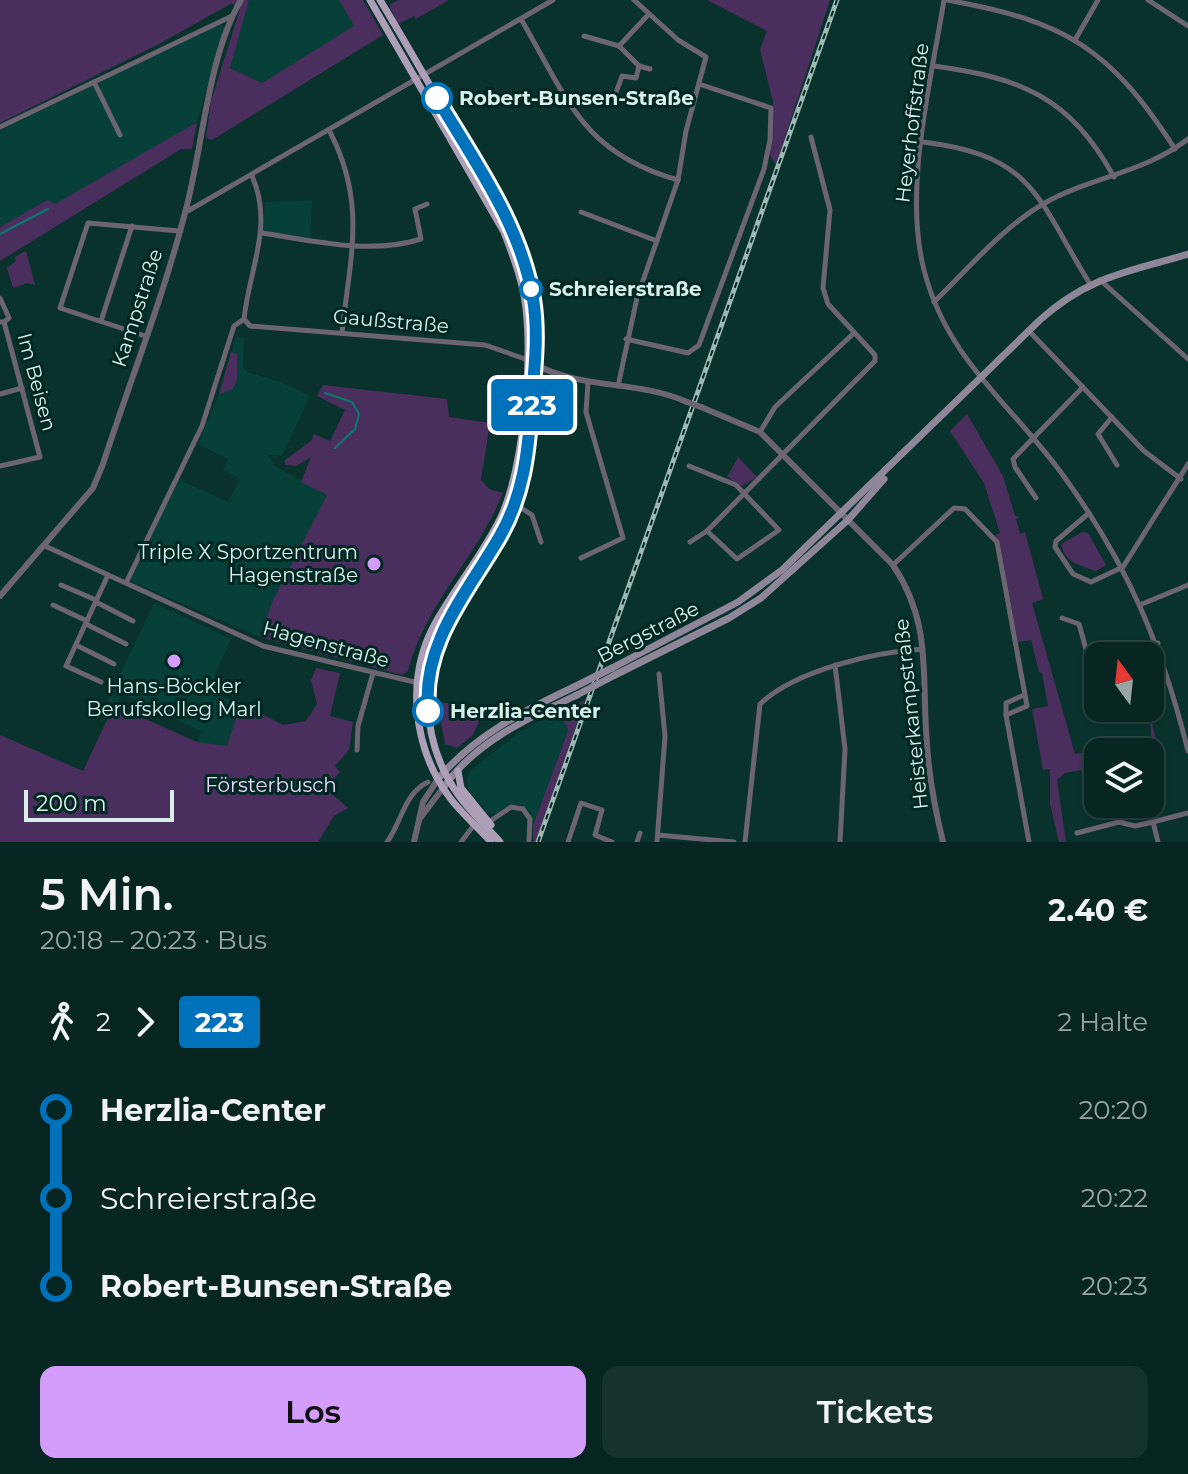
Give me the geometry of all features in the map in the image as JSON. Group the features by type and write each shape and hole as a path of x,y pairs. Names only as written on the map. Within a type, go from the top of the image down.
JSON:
{"main road":[{"path":"370,0 503,212 522,256 534,301 528,447 515,504 501,535 450,616 434,653 427,685 431,726 446,784"},
{"path":"380,0 420,77"},
{"name":"Bergstraße","path":"438,779 507,721 614,672 738,602 782,570 845,517 894,464 1058,305 1099,279 1188,254"},
{"path":"503,842 438,779 420,730 417,684 420,658 434,624 485,544 511,492 531,362"},
{"name":"Bergstraße","path":"446,784 488,744 575,691"},
{"path":"458,771 461,788 491,842"}],"street":[{"name":"Kampstraße","path":"0,596 93,488 186,212 196,150 232,16 241,0"},
{"path":"186,212 330,132 553,0"},
{"path":"618,386 626,339 678,180 686,131 706,57 678,40 634,0"},
{"path":"946,0 1009,11 1075,40 1133,88 1175,149"},
{"name":"Heyerhoffstraße","path":"946,0 923,142 918,233 934,302 950,338 980,380 1033,438 1089,513 1123,567 1158,642"},
{"path":"1075,40 1098,0"},
{"path":"1148,0 1188,26"},
{"path":"619,46 648,15"},
{"path":"0,127 232,16"},
{"path":"521,19 590,132 614,154 634,165 678,180"},
{"path":"584,36 619,46 639,66 650,69"},
{"path":"614,98 620,77 636,78 639,66"},
{"path":"934,66 989,74 1042,96 1081,128 1114,177"},
{"path":"94,82 120,135"},
{"path":"626,339 688,353 699,345 764,169 770,140 771,108 699,84"},
{"path":"330,132 348,170 354,203 353,246 342,333"},
{"path":"690,542 707,531 783,457 875,361 875,355 828,304 823,288 830,210 811,137"},
{"path":"934,302 1005,233 1043,204 1158,160 1188,139"},
{"path":"923,142 962,147 998,159 1027,183 1043,204 1090,284"},
{"path":"126,583 202,426 234,326 244,319 262,233 262,209 252,176"},
{"path":"262,233 353,246 382,246 421,239 415,209 427,204"},
{"path":"581,212 657,241"},
{"path":"145,336 60,308 64,294 88,223 179,231"},
{"path":"101,321 132,226"},
{"path":"1099,279 1188,359"},
{"name":"Im Beisen","path":"0,298 9,318 2,322 40,457 0,466"},
{"name":"Gaußstraße","path":"244,319 250,326 485,345 531,362"},
{"path":"1029,331 1144,451 1181,479"},
{"path":"531,362 588,383 655,391 760,432 775,407 854,333"},
{"path":"581,558 623,538 586,412 588,383"},
{"path":"1036,498 1013,459 1083,387"},
{"path":"0,394 22,388"},
{"path":"1112,417 1098,434 1117,465"},
{"name":"Heisterkampstraße","path":"760,432 893,565 914,602 924,649 926,742 932,793 943,842"},
{"path":"1089,513 1056,541 1055,547 1073,574 1091,582 1123,567 1188,464"},
{"path":"689,466 726,479 779,530 737,559 707,531"},
{"path":"515,504 532,515 541,542"},
{"path":"893,565 954,508 965,509 997,542 1027,706 1006,715"},
{"name":"Hagenstraße","path":"45,546 263,646 427,685"},
{"path":"101,682 66,666 108,575"},
{"path":"61,585 133,621"},
{"path":"1142,604 1188,585"},
{"path":"53,605 126,644"},
{"path":"1062,618 1079,624 1084,642"},
{"path":"76,645 114,664"},
{"path":"745,842 760,704 835,665 891,651 924,649"},
{"path":"835,665 845,749 840,842"},
{"name":"Heyerhoffstraße","path":"1164,665 1188,751"},
{"path":"357,750 358,726 373,673"},
{"path":"659,674 665,736 658,838 734,842"},
{"path":"1025,694 1006,703 1006,715 1029,842"},
{"name":"Bergstraße","path":"414,842 423,802 438,779"},
{"path":"387,842 399,815 420,786 428,782"},
{"name":"Bergstraße","path":"418,820 446,784"},
{"path":"568,842 581,803 602,810 595,835 612,842"},
{"path":"461,842 482,824 509,808 524,809 530,819 529,842"},
{"path":"1077,833 1119,822 1135,826 1188,813"},
{"path":"1153,822 1158,842"},
{"path":"637,842 640,833"}],"shaded area":[{"path":"249,0 339,0 355,26 262,83 230,68"},
{"path":"216,24 225,26 197,122 55,205 47,200 0,227 0,131"},
{"path":"312,200 310,240 262,233 265,202"},
{"path":"236,337 244,338 243,366 247,372 281,382 310,396 282,456 268,455 275,466 327,495 273,600 260,637 130,581 178,479 228,502 240,479 223,470 228,459 198,444 219,394"},
{"name":"Hans-Böckler Berufskolleg Marl","path":"154,603 231,639 212,682 218,695 243,705 227,747 197,742 201,731 122,694 116,706 107,702"},
{"path":"574,704 561,713 568,729 533,826 530,812 521,804 509,804 495,815 488,813 469,790 467,779 470,771 519,732"}],"green space":[{"path":"0,0 249,0 230,68 262,83 354,26 339,0 363,0 383,35 212,140 206,138 211,101 240,9 232,3 159,44 0,123"},
{"path":"398,0 449,0 416,19 414,16 398,24 389,5"},
{"path":"707,0 830,0 776,165 770,155 773,102 760,50 767,31"},
{"path":"197,122 192,149 181,149 0,261 0,227 47,200 55,204"},
{"path":"26,251 35,285 27,283 13,288 7,268 16,261 15,257"},
{"path":"231,352 237,354 237,380 233,389 219,394"},
{"name":"Triple X Sportzentrum Hagenstraße","path":"323,385 447,399 449,417 490,423 481,480 489,489 503,493 480,538 426,624 408,671 402,675 260,637 273,600 327,495 301,482 311,457 296,466 285,465 285,460 311,441 314,434 330,441 345,410 317,396"},
{"path":"967,414 1003,476 1015,516 1020,517 1016,519 1020,534 1025,532 1043,599 1032,603 1075,754 1084,752 1084,782 1081,770 1065,773 1057,780 1066,842 1059,842 1050,804 1050,769 1043,770 1032,709 1048,706 1042,673 1039,672 1031,640 1018,642 1000,544 995,535 1000,533 984,483 950,431"},
{"path":"526,419 519,473 508,513 441,633 427,673 422,672 435,628 511,499"},
{"path":"738,457 757,477 742,486 727,477"},
{"path":"1082,532 1088,533 1106,565 1096,571 1074,563 1063,551 1061,544"},
{"name":"Försterbusch","path":"316,668 340,673 330,716 353,722 349,750 335,766 340,772 326,789 348,808 334,816 318,842 0,842 0,735 83,771 114,705 197,742 227,746 241,703 283,725 306,721 317,704 311,680"},
{"path":"585,700 536,842 533,842 533,826 568,730 560,713"},
{"path":"437,702 485,708 473,735 457,748 445,744"},
{"path":"1152,722 1156,738 1118,738 1151,737"}],"waterway":[{"path":"0,234 48,209"},
{"path":"325,393 352,402 359,414 355,429 335,448"}],"railway":[{"path":"538,842 837,0"}],"bus line":[{"name":"223","path":"428,711 427,685 434,653 450,616 501,535 521,486 528,447 536,348 534,301 515,236 437,98"}],"place":[{"name":"Robert-Bunsen-Straße","path":"437,98"},
{"name":"Schreierstraße","path":"531,289"},
{"name":"Triple X Sportzentrum Hagenstraße","path":"374,564"},
{"name":"Hans-Böckler Berufskolleg Marl","path":"174,661"},
{"name":"Herzlia-Center","path":"428,711"}]}
